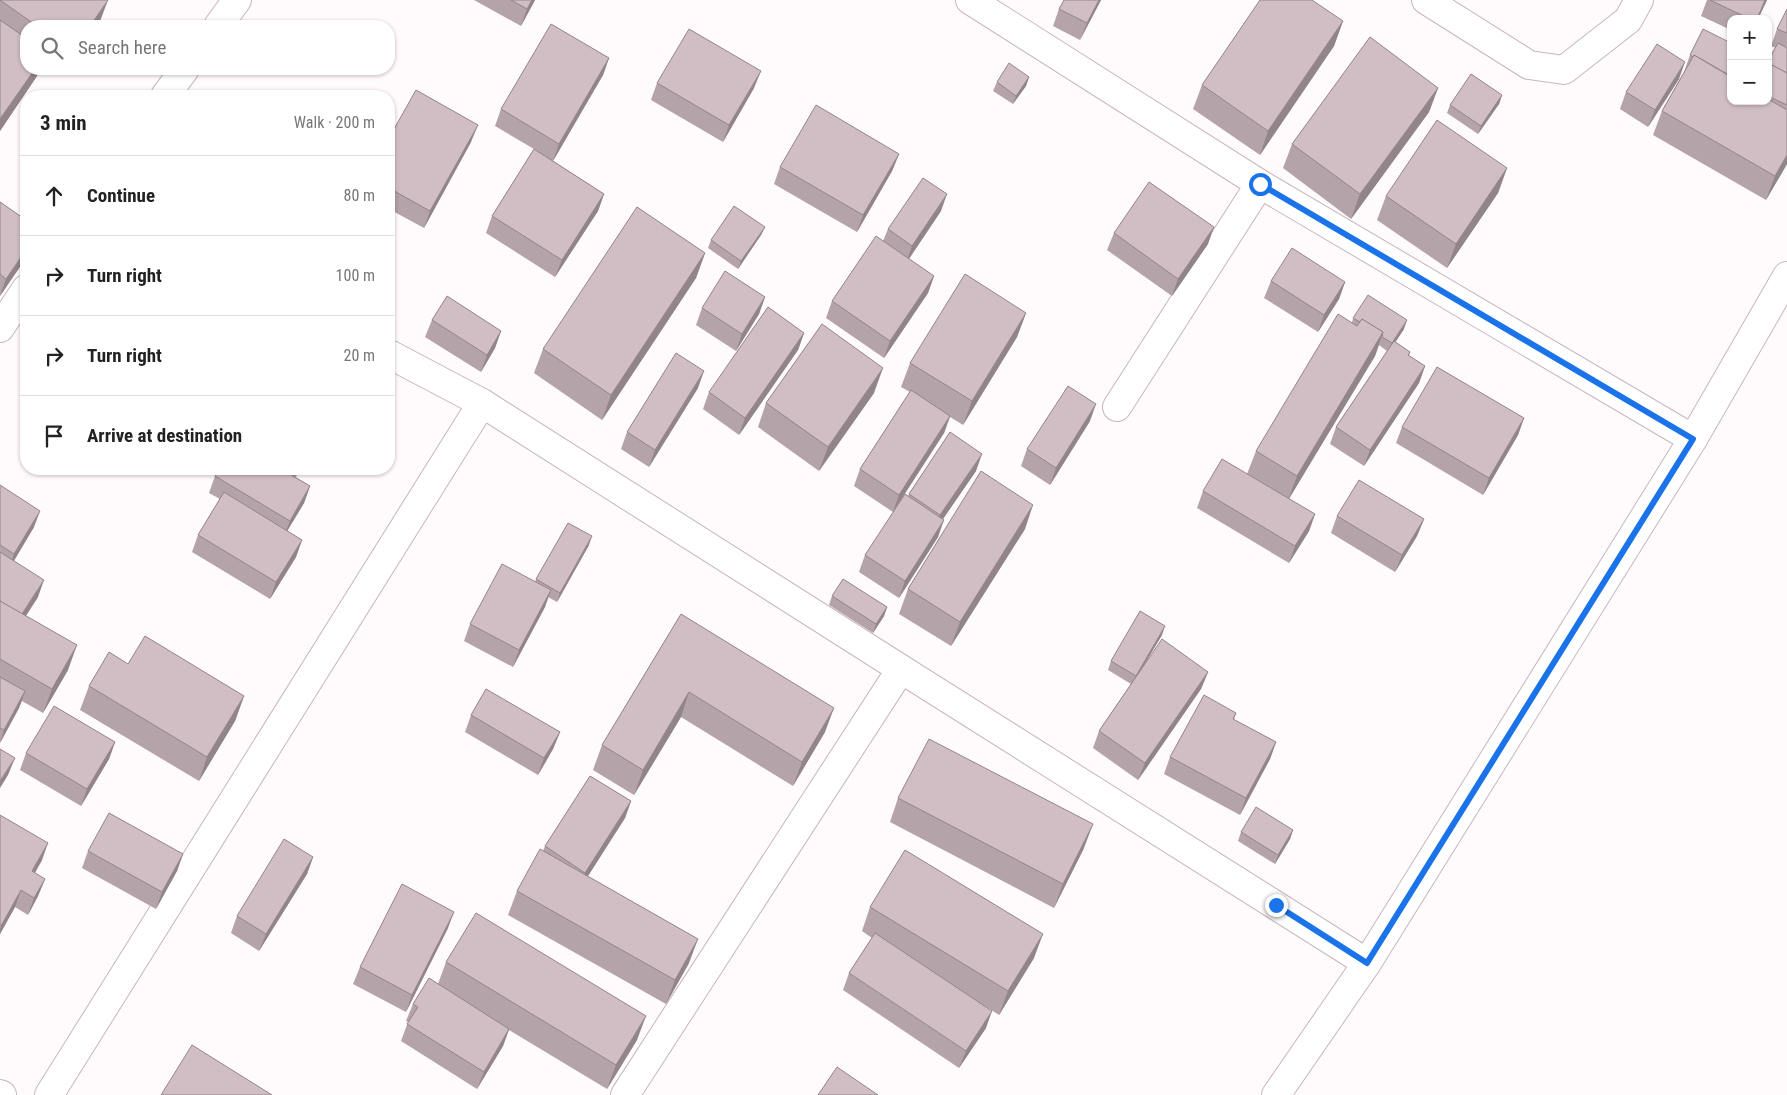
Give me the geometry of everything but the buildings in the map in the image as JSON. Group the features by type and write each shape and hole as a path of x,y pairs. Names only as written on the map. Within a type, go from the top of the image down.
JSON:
{"street":[{"path":"222,20 237,0"},
{"path":"970,0 1260,184 1693,439"},
{"path":"1426,0 1529,65 1564,70 1628,20 1639,0"},
{"path":"170,90 181,75"},
{"path":"1116,407 1260,184"},
{"path":"1276,1095 1367,963 1693,439 1787,276"},
{"path":"0,328 20,298"},
{"path":"395,357 482,402 1367,963"},
{"path":"49,1095 482,402"},
{"path":"625,1095 902,669"}],"route":[{"path":"1260,184 1693,439 1367,963 1276,905"}]}
